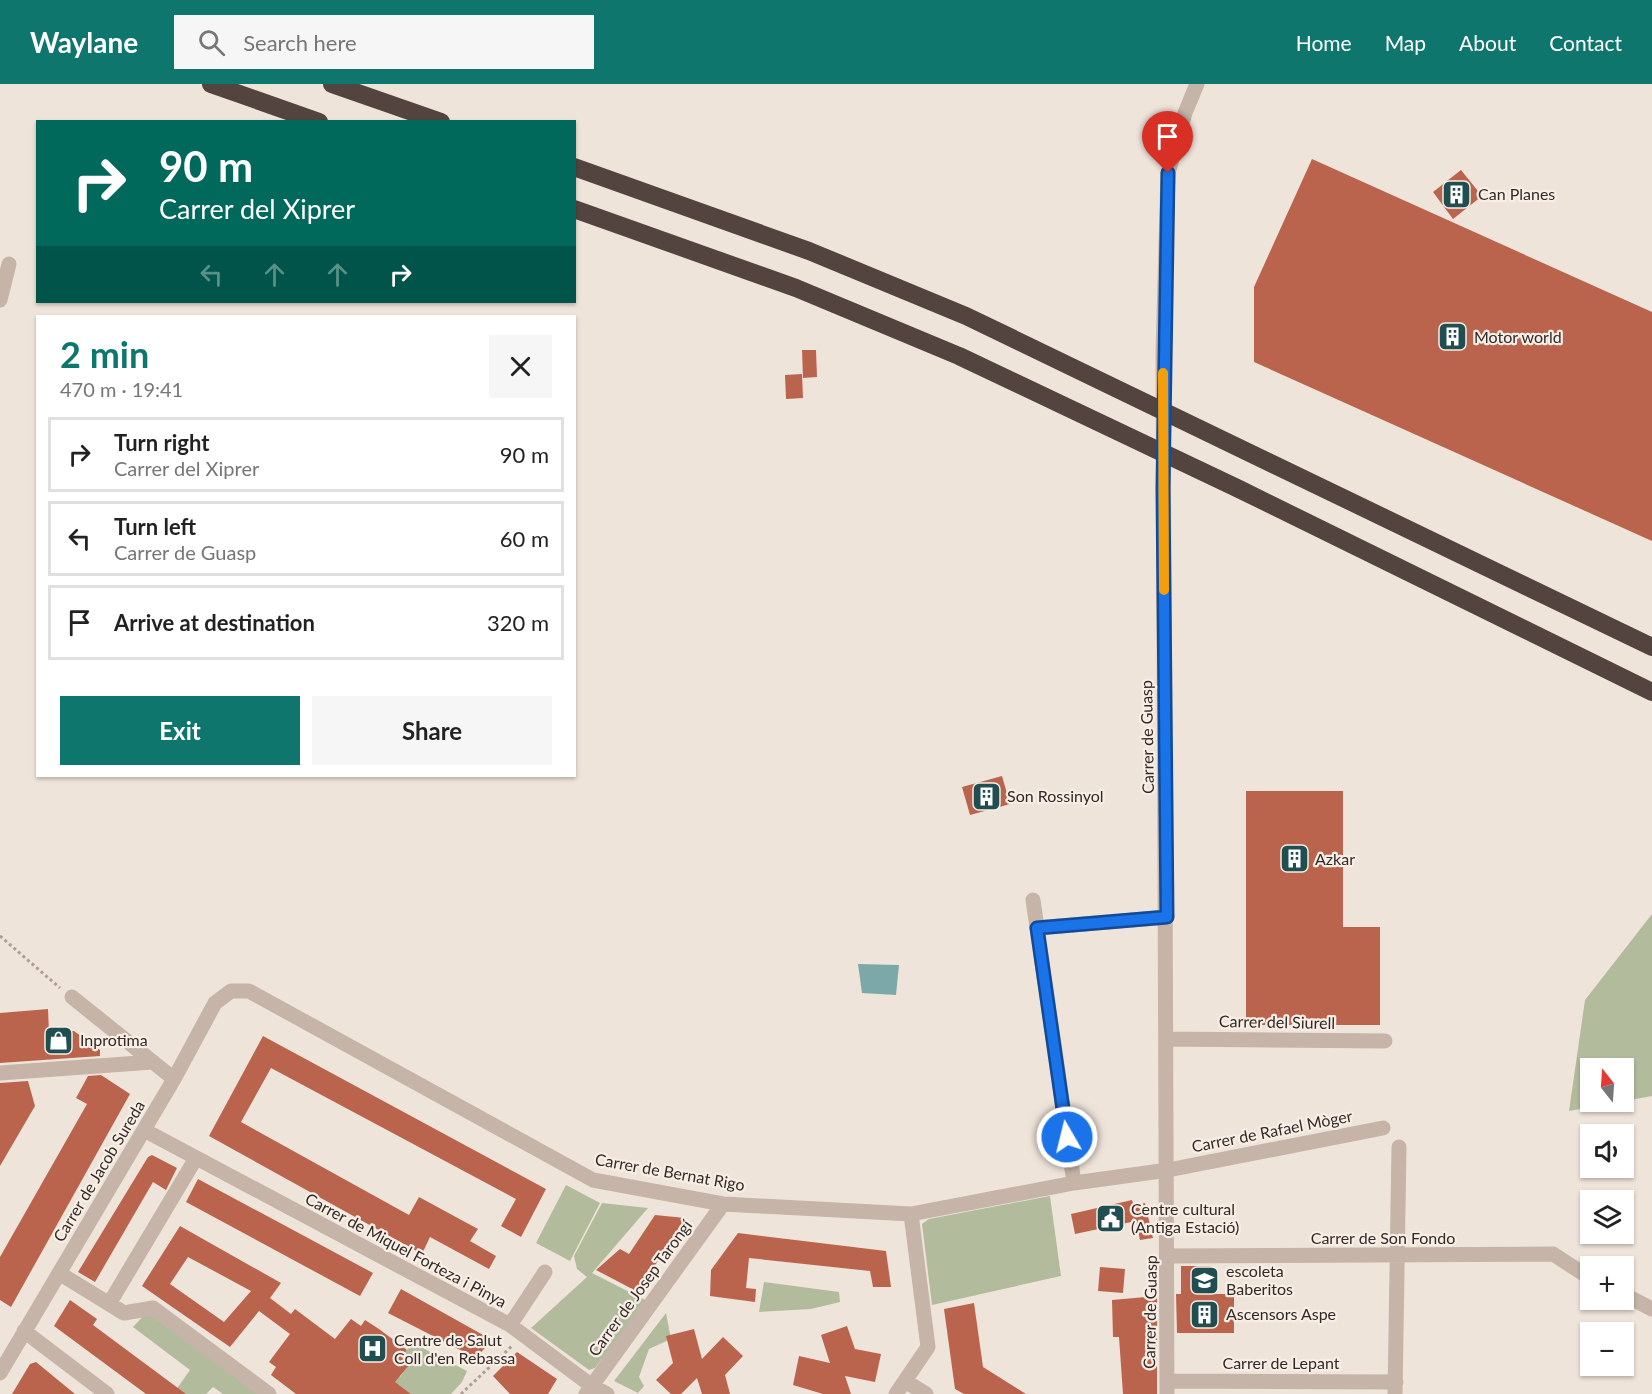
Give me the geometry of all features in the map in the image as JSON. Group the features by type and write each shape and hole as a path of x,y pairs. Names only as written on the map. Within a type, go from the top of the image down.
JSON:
{"highway":[{"path":"211,84 313,120"},
{"path":"332,84 435,120"},
{"path":"576,168 809,250 966,316 1652,647"},
{"path":"576,210 796,288 959,356 1239,489 1652,692"}],"street":[{"name":"Carrer de Guasp","path":"1167,1388 1168,1039 1163,353 1168,173 1185,112 1197,84"},
{"path":"0,300 9,264"},
{"path":"1033,900 1074,1183"},
{"path":"1037,928 1167,917"},
{"name":"Carrer de Bernat Rigo","path":"231,991 249,991 593,1180 723,1204 911,1214 1074,1183"},
{"name":"Carrer de Jacob Sureda","path":"0,1373 174,1079 215,1003 231,991"},
{"path":"72,997 174,1079"},
{"name":"Carrer del Siurell","path":"1168,1039 1386,1041"},
{"path":"0,1073 153,1062"},
{"name":"Carrer de Rafael Mòger","path":"1074,1183 1168,1170 1383,1128"},
{"name":"Carrer de Miquel Forteza i Pinya","path":"144,1130 510,1325 589,1390 607,1394"},
{"path":"1395,1388 1399,1147"},
{"path":"109,1304 195,1158"},
{"name":"Carrer de Josep Tarongí","path":"589,1390 723,1204"},
{"path":"911,1214 928,1347 900,1388 926,1394"},
{"name":"Carrer de Son Fondo","path":"1168,1256 1397,1257 1553,1254 1580,1272"},
{"path":"510,1325 545,1272"},
{"path":"59,1273 124,1313 153,1308 269,1394"},
{"path":"1634,1300 1652,1309"},
{"path":"24,1331 107,1394"},
{"name":"Carrer de Lepant","path":"1167,1388 1395,1388"}],"path":[{"path":"0,936 72,997"},
{"path":"461,1394 523,1335"}],"green space":[{"path":"1652,914 1652,1096 1634,1099 1634,1058 1580,1058 1580,1109 1569,1111 1585,1000"},
{"path":"566,1185 600,1203 570,1261 536,1243"},
{"path":"1050,1196 1061,1276 932,1305 922,1224 929,1219"},
{"path":"602,1203 648,1208 592,1273 647,1301 595,1368 589,1370 531,1328 587,1277 577,1269 574,1256"},
{"path":"764,1282 839,1292 840,1302 811,1309 759,1312"},
{"path":"147,1312 264,1394 223,1394 213,1387 206,1394 173,1394 190,1370 133,1327"},
{"path":"666,1313 671,1339 649,1349 639,1377 644,1386 638,1393 614,1381"},
{"path":"413,1343 467,1371 462,1382 451,1394 411,1394 399,1385 393,1392 390,1370 400,1377 409,1364 401,1357"}],"water":[{"path":"858,964 899,965 896,995 862,993"}],"building":[{"name":"Motor world","path":"1312,159 1652,312 1652,541 1254,362 1254,287"},
{"name":"Can Planes","path":"1461,170 1482,196 1453,219 1433,192"},
{"path":"802,350 816,350 817,377 803,378"},
{"path":"802,374 803,398 786,399 785,375"},
{"name":"Son Rossinyol","path":"1002,776 1010,804 970,815 962,787"},
{"name":"Azkar","path":"1246,791 1343,791 1343,927 1380,927 1380,1025 1246,1025"},
{"path":"48,1009 49,1032 74,1031 100,1050 100,1056 0,1063 0,1013"},
{"path":"263,1036 546,1189 521,1237 501,1226 516,1199 271,1068 241,1122 409,1215 419,1197 478,1229 470,1241 496,1256 489,1269 430,1237 422,1254 209,1136"},
{"path":"101,1075 130,1094 11,1307 0,1300 0,1257 87,1104 76,1098 88,1076"},
{"path":"28,1081 35,1106 0,1166 0,1083"},
{"path":"152,1155 177,1168 166,1190 153,1182 95,1282 78,1272 148,1157"},
{"path":"198,1179 373,1273 360,1296 186,1202"},
{"name":"Centre cultural (Antiga Estació)","path":"1132,1200 1134,1206 1145,1203 1153,1238 1140,1240 1136,1221 1075,1234 1071,1214"},
{"path":"655,1215 685,1218 638,1292 596,1270 620,1249 629,1254"},
{"path":"180,1226 281,1283 270,1298 291,1314 295,1309 335,1339 351,1319 361,1326 365,1320 379,1329 407,1350 401,1357 410,1364 395,1382 411,1394 296,1394 271,1375 276,1367 269,1362 290,1334 259,1311 230,1347 142,1286","holes":["188,1257 251,1291 224,1322 170,1284"]},
{"path":"738,1233 886,1251 891,1287 873,1287 870,1271 749,1258 746,1288 756,1289 755,1302 710,1296 711,1270"},
{"name":"Ascensors Aspe","path":"1181,1266 1211,1266 1210,1294 1234,1294 1234,1333 1177,1333 1176,1294 1181,1294"},
{"path":"1100,1267 1125,1269 1123,1293 1098,1291"},
{"path":"401,1289 492,1340 476,1358 388,1313"},
{"path":"1157,1296 1157,1394 1123,1394 1119,1337 1113,1337 1112,1300"},
{"path":"70,1300 97,1319 93,1325 186,1394 146,1394 54,1326"},
{"path":"974,1303 983,1367 1026,1394 964,1394 955,1389 944,1309"},
{"path":"847,1326 855,1349 881,1354 875,1382 845,1376 851,1394 823,1394 793,1385 799,1356 830,1363 821,1335"},
{"path":"694,1329 702,1359 723,1337 743,1356 725,1375 730,1394 702,1394 697,1378 681,1394 671,1394 656,1380 673,1363 666,1336"},
{"path":"517,1352 557,1379 548,1394 510,1394 493,1376"},
{"path":"36,1362 75,1394 12,1394 30,1364"}],"slow traffic":[{"path":"1163,373 1164,590"}],"place":[{"name":"Can Planes","path":"1457,194"},
{"name":"Motor world","path":"1453,337"},
{"name":"Son Rossinyol","path":"986,796"},
{"name":"Azkar","path":"1294,859"},
{"name":"Inprotima","path":"59,1040"},
{"name":"Centre cultural (Antiga Estació)","path":"1110,1218"},
{"name":"escoleta Baberitos","path":"1205,1280"},
{"name":"Ascensors Aspe","path":"1205,1314"},
{"name":"Centre de Salut Coll d'en Rebassa","path":"373,1349"}],"route":[{"path":"1067,1137 1037,928 1167,917 1163,353 1168,173"}]}
